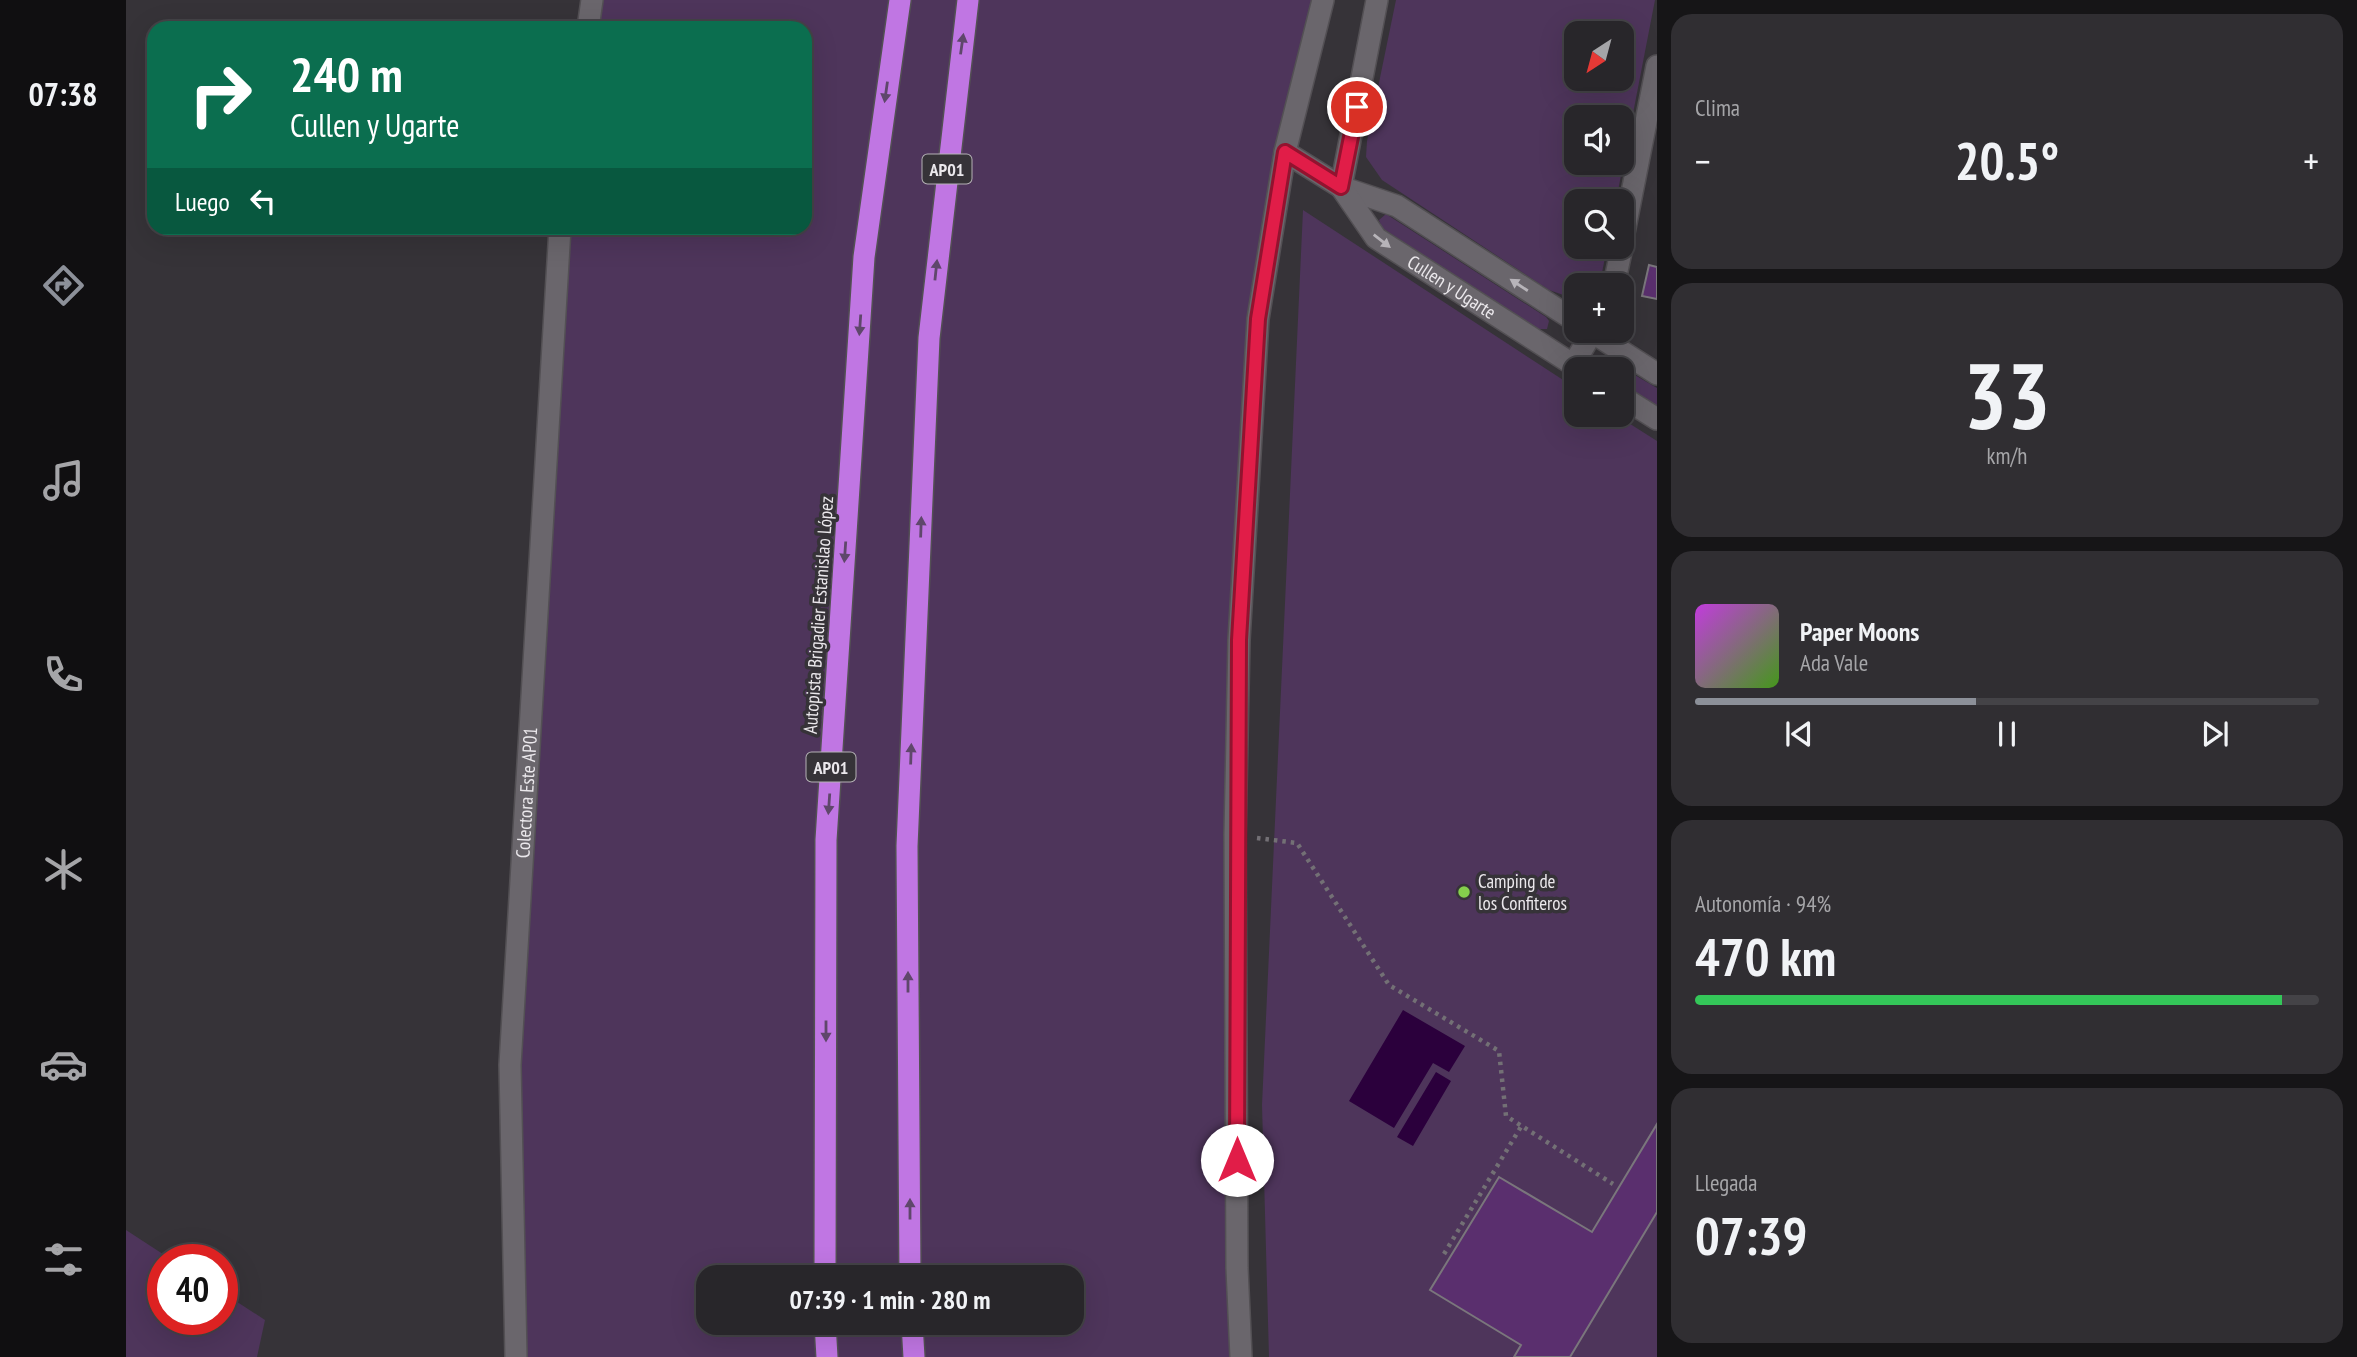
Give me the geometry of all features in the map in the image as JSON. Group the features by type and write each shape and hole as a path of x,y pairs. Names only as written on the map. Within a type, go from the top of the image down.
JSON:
{"highway":[{"name":"Autopista Brigadier Estanislao López","path":"825,1265 827,840 864,257 900,0"},
{"name":"AP01","path":"910,1265 907,846 929,338 968,0"},
{"path":"826,1335 827,1357"},
{"path":"913,1335 914,1357"}],"street":[{"path":"589,21 592,0"},
{"path":"1241,1357 1237,1268 1236,835 1239,640 1258,319 1285,152 1323,0"},
{"path":"1341,187 1377,0"},
{"path":"1633,189 1657,66"},
{"name":"Cullen y Ugarte","path":"1285,152 1341,187 1397,206 1564,314"},
{"name":"Cullen y Ugarte","path":"1341,187 1377,238 1564,359"},
{"name":"Colectora Este AP01","path":"516,1357 510,1065 560,235"},
{"name":"Cullen y Ugarte","path":"1609,343 1657,374"},
{"path":"1634,405 1657,419"}],"path":[{"path":"1236,835 1297,843 1389,985 1499,1051 1506,1116 1614,1184"},
{"path":"1444,1254 1521,1125"}],"shaded area":[{"path":"592,0 1323,0 1258,319 1239,640 1241,1357 516,1357 510,1065 560,235 812,235 812,21 589,21"},
{"path":"1396,0 1655,0 1634,108 1634,105 1564,105 1564,175 1621,175 1618,189 1564,189 1564,259 1605,259 1602,273 1564,273 1564,295 1549,290 1382,180 1366,157"},
{"name":"Camping de los Confiteros","path":"1303,210 1564,381 1564,427 1634,426 1657,441 1657,1357 1269,1357 1262,1105"},
{"path":"1386,214 1546,317 1549,321 1547,329 1538,329 1382,228 1379,220"},
{"path":"1634,375 1657,388 1657,406 1634,391"},
{"path":"1403,1010 1465,1046 1449,1072 1433,1063 1394,1128 1349,1101"},
{"path":"1436,1072 1451,1081 1413,1146 1397,1137"},
{"path":"126,1230 147,1244 147,1335 238,1335 238,1302 265,1320 257,1357 126,1357"}],"building":[{"path":"1649,265 1657,267 1657,299 1642,296"},
{"path":"1657,1124 1657,1212 1570,1357 1514,1357 1521,1345 1430,1290 1499,1177 1592,1232"}],"place":[{"name":"Camping de los Confiteros","path":"1464,892"}],"route":[{"path":"1237,1160 1236,835 1239,640 1258,319 1285,152 1341,187 1357,107"}]}
